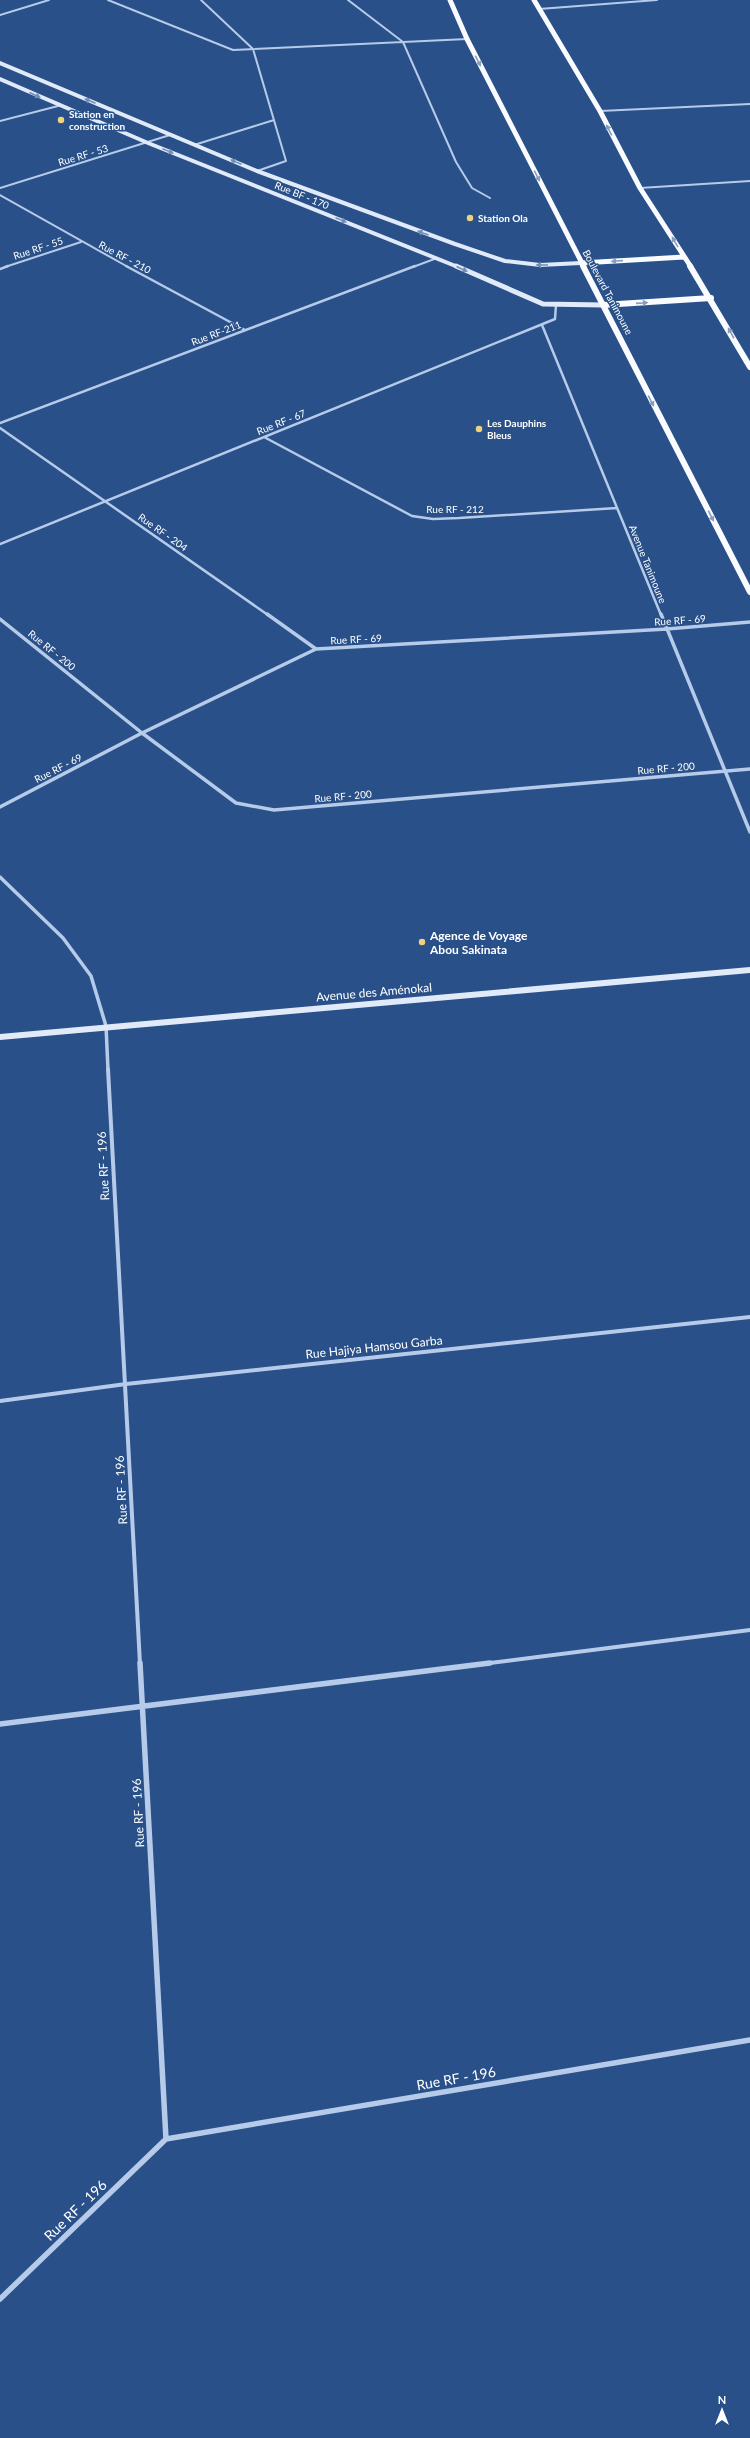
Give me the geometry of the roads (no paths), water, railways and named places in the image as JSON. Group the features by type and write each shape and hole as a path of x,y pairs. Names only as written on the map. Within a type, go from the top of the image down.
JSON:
{"main road":[{"name":"Boulevard Tanimoune","path":"450,0 467,39 580,263 750,592"},
{"path":"534,0 600,111 640,188 711,298 750,366"},
{"name":"Rue BF - 170","path":"0,63 257,171 505,261 540,265 580,263"},
{"name":"Rue BF - 170","path":"0,79 58,106 437,258 543,304 603,305"},
{"path":"580,263 684,257"},
{"path":"603,305 711,298"},
{"name":"Avenue des Aménokal","path":"0,1037 106,1026 750,970"}],"street":[{"path":"0,15 49,0"},
{"path":"108,0 233,50 467,39"},
{"path":"201,0 253,49 286,160 257,171"},
{"path":"348,0 403,42 456,162 472,188 490,198"},
{"path":"539,9 657,0"},
{"path":"600,111 750,104"},
{"path":"0,121 58,106"},
{"path":"194,145 274,120"},
{"name":"Rue RF - 53","path":"0,188 170,135"},
{"path":"640,188 750,181"},
{"name":"Rue RF - 210","path":"0,196 81,242 245,330"},
{"name":"Rue RF - 55","path":"0,269 81,242"},
{"name":"Rue RF-211","path":"0,423 437,258"},
{"name":"Rue RF - 67","path":"0,544 555,319 556,305"},
{"name":"Avenue Tanimoune","path":"542,324 750,832"},
{"name":"Rue RF - 204","path":"0,428 316,649"},
{"name":"Rue RF - 212","path":"264,437 412,516 433,519 459,518 617,508"},
{"name":"Rue RF - 200","path":"0,619 142,733 236,803 274,810 750,769"},
{"name":"Rue RF - 69","path":"0,807 142,733 316,649 667,629 750,622"},
{"name":"Rue RF - 196","path":"0,877 63,938 91,976 106,1026 166,2139"},
{"name":"Rue Hajiya Hamsou Garba","path":"0,1400 126,1384 750,1317"},
{"path":"0,1724 750,1630"},
{"name":"Rue RF - 196","path":"0,2299 166,2139 750,2040"}],"place":[{"name":"Station en construction","path":"61,120"},
{"name":"Station Ola","path":"470,218"},
{"name":"Les Dauphins Bleus","path":"479,429"},
{"name":"Agence de Voyage Abou Sakinata","path":"422,942"}]}
